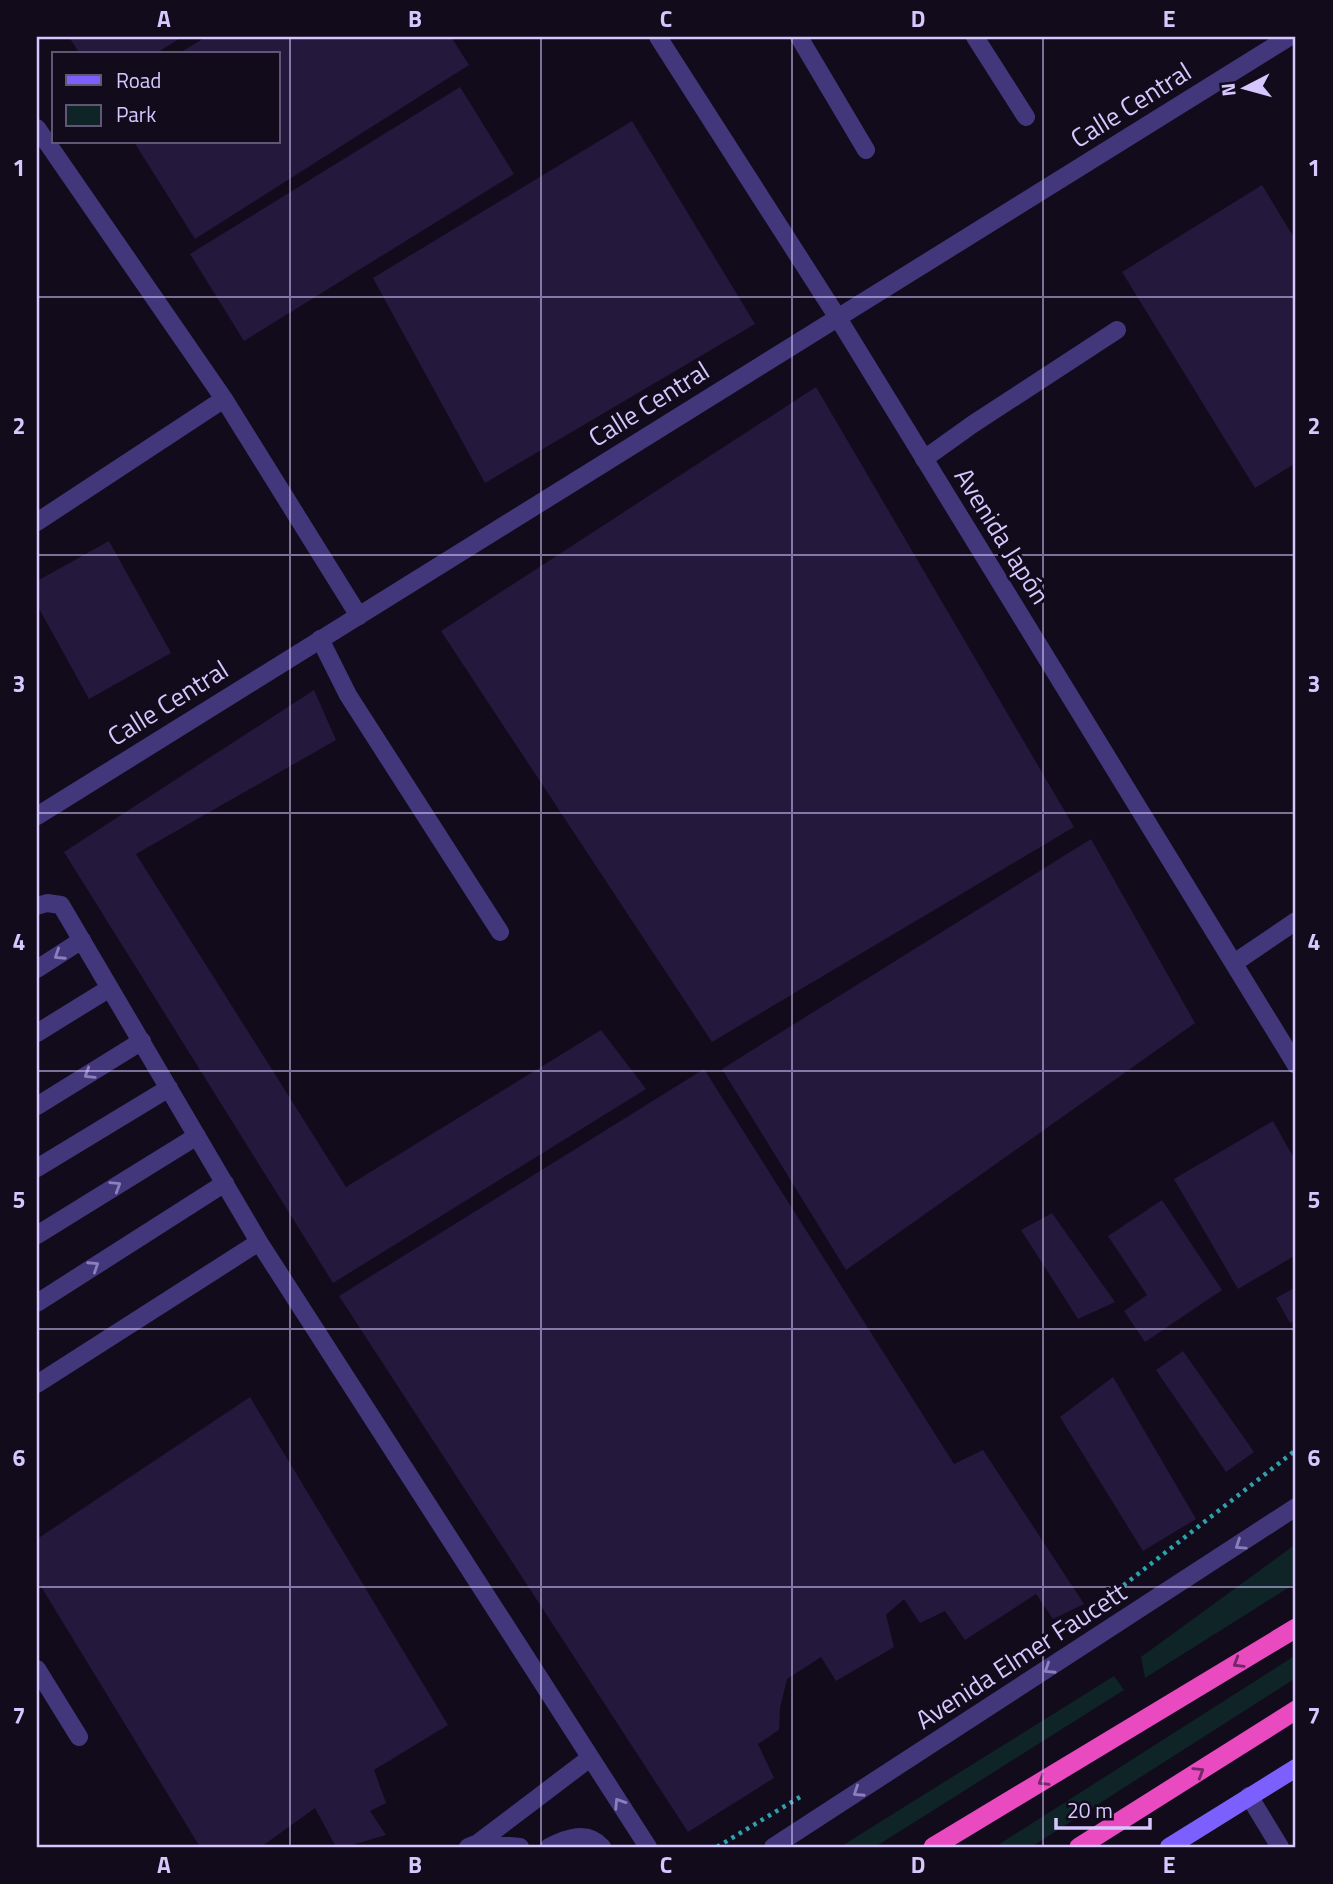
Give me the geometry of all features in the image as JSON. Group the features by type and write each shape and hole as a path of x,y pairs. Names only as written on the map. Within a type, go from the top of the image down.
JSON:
{"highway":[{"path":"933,1847 1296,1628"},
{"path":"1079,1847 1296,1710"}],"main road":[{"path":"1169,1847 1296,1768"}],"street":[{"name":"Avenida Japón","path":"658,37 838,318 1296,1065"},
{"path":"799,37 866,150"},
{"path":"975,37 1026,117"},
{"name":"Calle Central","path":"37,816 1289,37"},
{"path":"37,128 224,399 359,616"},
{"path":"925,459 973,424 1117,330"},
{"path":"37,522 224,399"},
{"path":"320,639 348,695 499,932"},
{"path":"37,906 47,903 61,905 259,1242 648,1847"},
{"path":"1234,963 1296,921"},
{"path":"37,969 82,940"},
{"path":"37,1033 110,988"},
{"path":"37,1106 142,1041"},
{"path":"37,1168 169,1088"},
{"path":"37,1235 197,1136"},
{"path":"37,1303 225,1183"},
{"path":"37,1384 259,1242"},
{"name":"Avenida Elmer Faucett","path":"773,1847 1296,1507"},
{"path":"37,1669 79,1737"},
{"path":"473,1845 590,1758"},
{"path":"1249,1796 1280,1847"},
{"path":"549,1847 568,1838 582,1837 596,1840 602,1847"},
{"path":"473,1845 520,1847"}],"path":[{"path":"1105,1600 1296,1450"},
{"path":"718,1847 811,1790"}],"green space":[{"path":"1296,1544 1296,1583 1145,1678 1141,1657"},
{"path":"1296,1655 1296,1678 1031,1847 995,1847"},
{"path":"1114,1676 1124,1690 875,1847 840,1847"}],"building":[{"path":"69,37 182,37 158,52 79,52"},
{"path":"206,37 451,37 469,65 195,239 135,144 280,144 280,52 181,52"},
{"path":"460,87 514,174 244,341 190,254"},
{"path":"632,121 755,324 485,483 373,278"},
{"path":"1262,185 1296,241 1296,463 1255,488 1122,272"},
{"path":"816,387 1074,827 712,1042 441,631"},
{"path":"109,541 171,653 89,699 37,605 37,581"},
{"path":"314,690 336,740 136,854 346,1187 601,1030 646,1089 333,1283 64,852"},
{"path":"1091,839 1195,1023 846,1270 722,1069"},
{"path":"704,1069 954,1464 983,1450 1084,1604 1053,1619 1036,1594 965,1640 945,1611 920,1623 904,1599 886,1615 894,1647 836,1681 821,1657 787,1679 780,1708 779,1730 758,1744 774,1778 688,1832 339,1296"},
{"path":"1273,1121 1296,1162 1296,1255 1238,1289 1174,1179"},
{"path":"1162,1200 1222,1290 1145,1342 1124,1311 1147,1295 1108,1236"},
{"path":"1052,1213 1115,1302 1078,1319 1021,1230"},
{"path":"1296,1287 1296,1320 1290,1323 1276,1298"},
{"path":"1183,1351 1254,1452 1226,1472 1156,1370"},
{"path":"1113,1377 1196,1519 1143,1551 1060,1417"},
{"path":"250,1397 448,1725 374,1770 386,1803 370,1811 386,1835 345,1847 336,1847 315,1808 261,1847 200,1847 37,1580 37,1539"}]}
